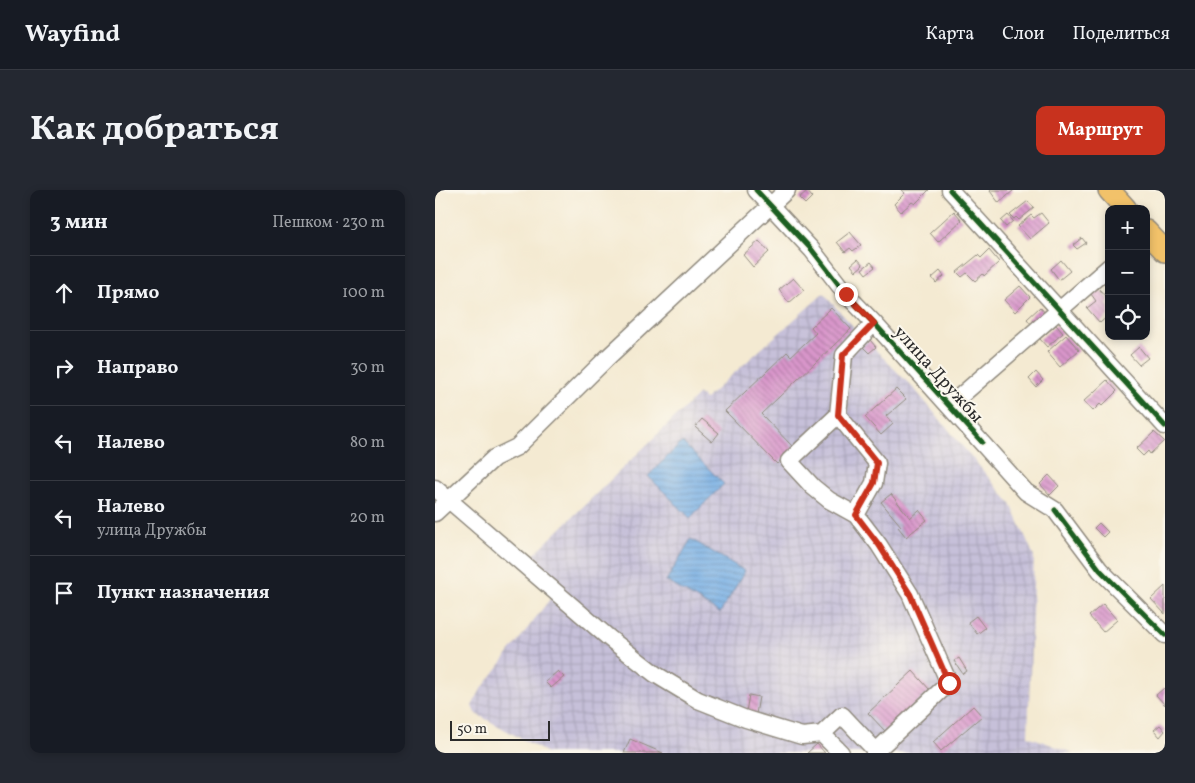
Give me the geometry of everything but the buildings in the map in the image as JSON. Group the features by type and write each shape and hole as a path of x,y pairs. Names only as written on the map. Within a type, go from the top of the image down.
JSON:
{"main road":[{"path":"1109,190 1123,205"},
{"path":"1150,236 1165,251"}],"street":[{"name":"улица Дружбы","path":"756,190 812,250 846,294 1026,492 1055,510 1100,570 1165,635"},
{"path":"435,513 494,458 517,447 606,359 787,190"},
{"path":"950,190 1165,426"},
{"path":"949,406 1105,270"},
{"path":"435,488 609,638 655,674 698,700 747,719 802,736 822,734 842,715 875,752 949,683 910,594 879,545 856,515 829,500 813,487 789,461 838,415 843,355 874,323"},
{"path":"838,415 877,463 874,483 856,515"},
{"path":"822,734 841,753"}],"shaded area":[{"path":"824,293 862,336 917,392 1011,504 1034,556 1028,736 1073,753 547,753 475,713 472,706 480,691 553,595 528,560 699,394 705,399"}],"water":[{"path":"682,442 724,484 690,518 648,476"},
{"path":"691,539 745,571 720,613 666,581"}],"cycle path":[{"path":"756,190 812,250 846,294 982,442"},
{"path":"950,190 1165,426"},
{"path":"1055,510 1100,570 1165,635"}],"route":[{"path":"846,294 874,323 843,355 838,415 877,463 874,483 856,515 879,545 910,594 949,683"}]}
